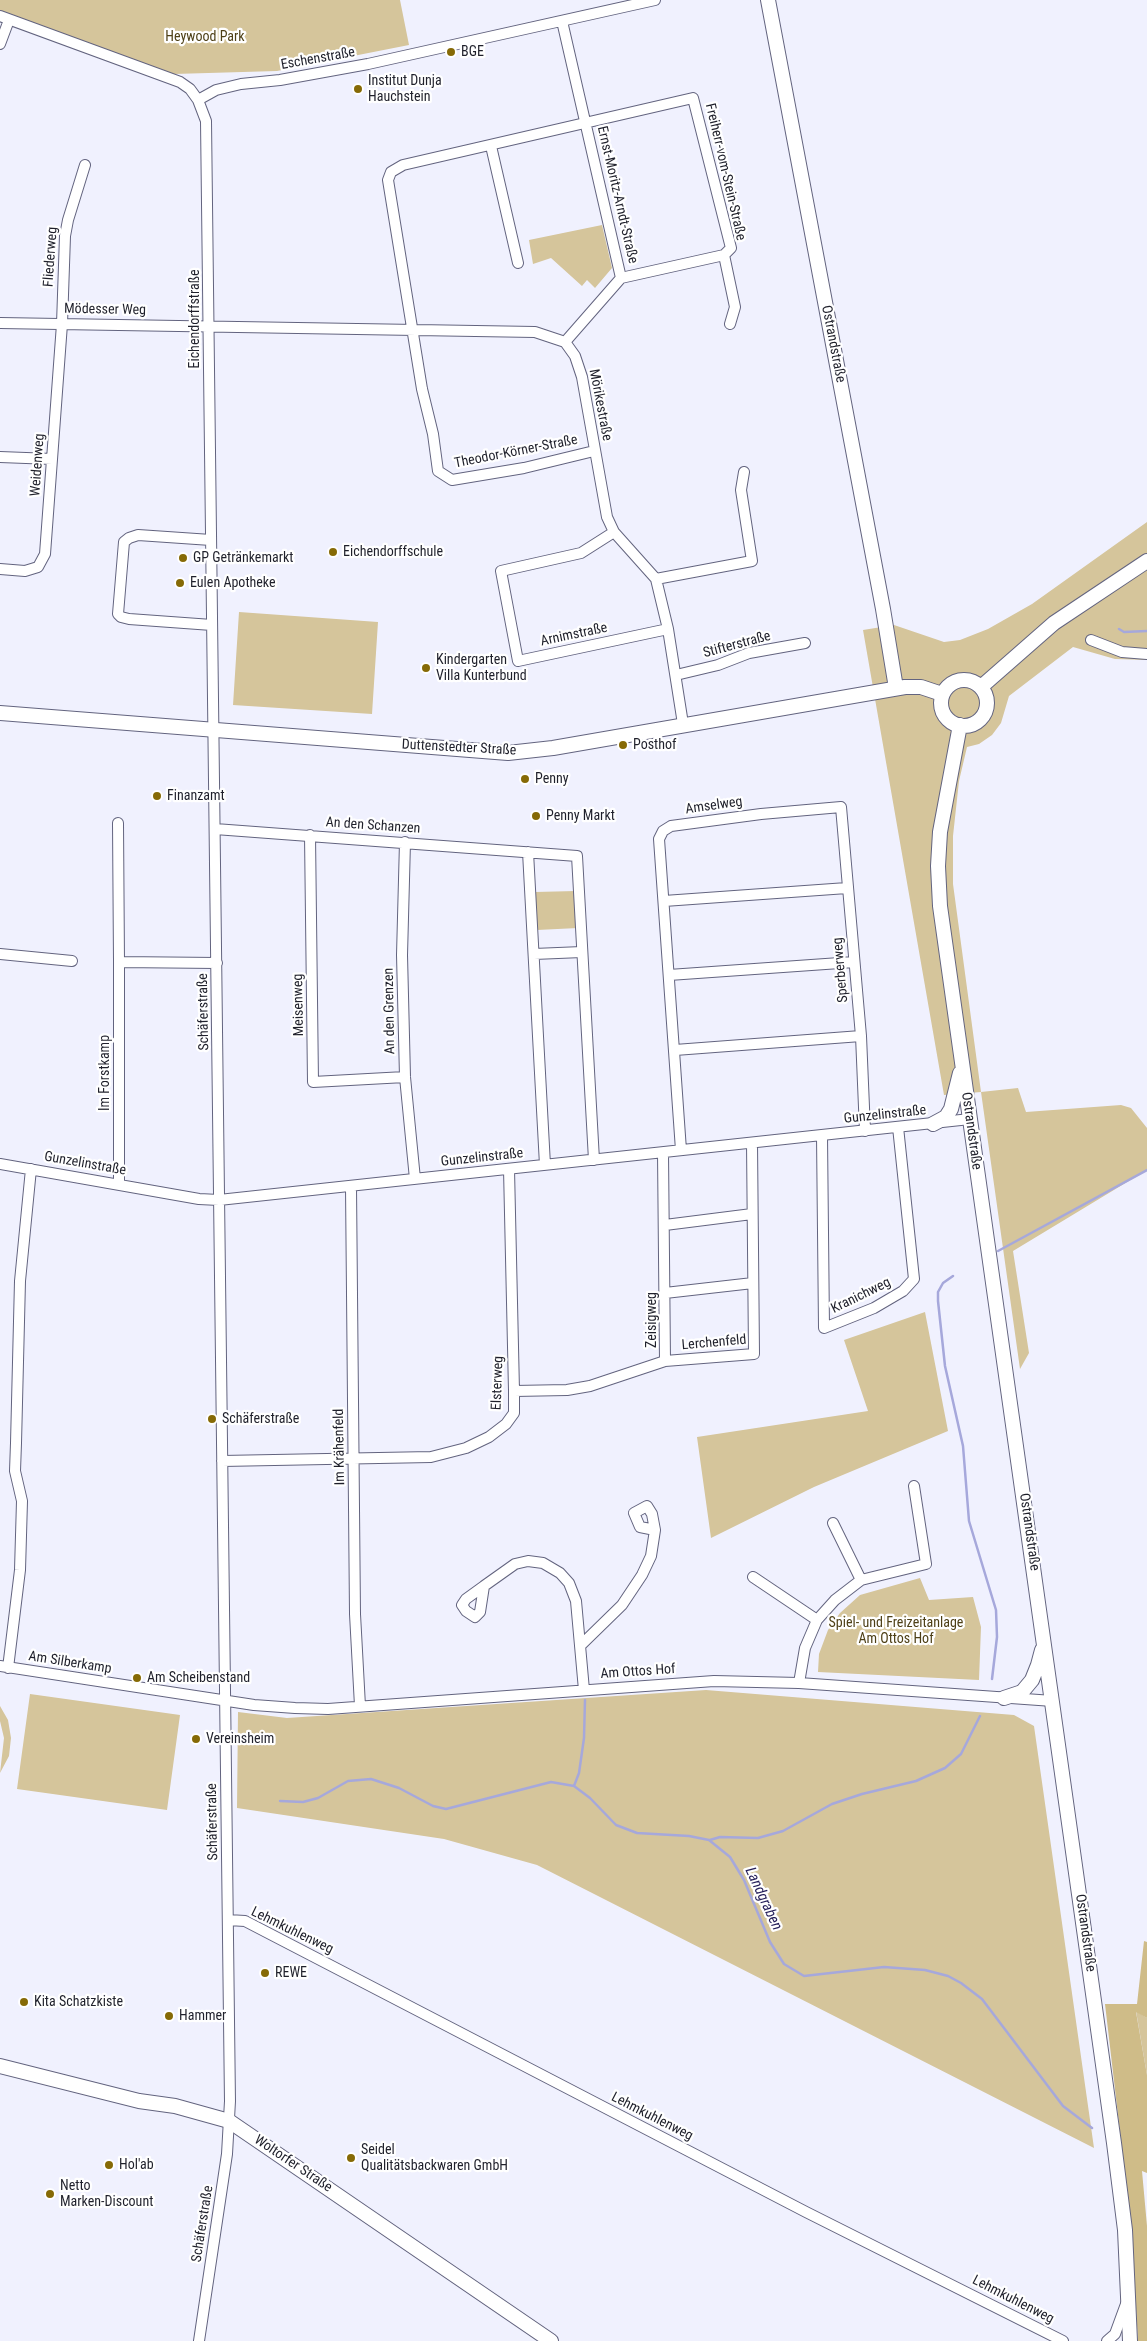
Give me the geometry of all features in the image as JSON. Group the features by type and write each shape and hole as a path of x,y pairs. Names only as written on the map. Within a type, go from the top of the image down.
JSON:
{"street":[{"name":"Eschenstraße","path":"198,100 216,90 241,84 280,80 368,64 656,0"},
{"name":"Ostrandstraße","path":"768,0 883,609 896,688"},
{"path":"0,44 4,18 168,76 190,89 198,100"},
{"name":"Ernst-Moritz-Arndt-Straße","path":"562,21 621,278 565,342"},
{"name":"Freiherr-vom-Stein-Straße","path":"586,123 694,98 731,248 724,254 621,278"},
{"name":"Eichendorffstraße","path":"198,100 206,121 214,730"},
{"name":"Ernst-Moritz-Arndt-Straße","path":"413,330 388,180 391,172 404,165 586,123"},
{"path":"491,146 518,263"},
{"name":"Fliederweg","path":"62,324 65,236 68,220 85,166"},
{"path":"724,254 735,307 730,324"},
{"name":"Mödesser Weg","path":"0,323 209,325"},
{"name":"Weidenweg","path":"0,569 25,571 38,567 45,554 62,324"},
{"path":"209,325 535,332 565,342"},
{"name":"Theodor-Körner-Straße","path":"413,330 438,471 452,480 524,468 594,451"},
{"name":"Mörikestraße","path":"565,342 575,356 582,377 607,518 614,532 656,579 668,629 683,724"},
{"path":"0,457 52,459"},
{"path":"656,579 752,561 740,490 744,472"},
{"name":"Arnimstraße","path":"614,532 581,553 501,571 518,661 668,629"},
{"path":"211,540 138,535 129,538 124,542 118,614 129,619 212,625"},
{"path":"981,687 1054,623 1147,561"},
{"path":"1091,640 1122,652 1147,654"},
{"name":"Stifterstraße","path":"676,675 718,665 749,653 805,643"},
{"path":"962,680 972,681 981,687 987,700 984,714 974,723 960,725 950,722 944,714 941,704 942,694 952,683 962,680"},
{"name":"Duttenstedter Straße","path":"0,713 508,753 553,748 896,688 921,687 942,694"},
{"name":"Ostrandstraße","path":"960,725 942,816 938,866 940,906 1121,2198 1130,2341"},
{"name":"Schäferstraße","path":"199,2341 227,2154 229,2121 214,730"},
{"name":"Sperberweg","path":"840,807 861,1036 865,1130"},
{"name":"Amselweg","path":"681,1150 659,839 663,831 671,826 761,814 840,807"},
{"name":"Im Forstkamp","path":"118,823 119,1184"},
{"name":"An den Schanzen","path":"215,829 577,856 594,1160"},
{"name":"Meisenweg","path":"310,836 313,1082 405,1077"},
{"name":"An den Grenzen","path":"405,842 402,955 405,1077 415,1179"},
{"path":"528,852 544,1165"},
{"path":"664,901 847,888"},
{"path":"534,954 582,952"},
{"path":"0,954 72,961"},
{"path":"119,962 217,963"},
{"path":"669,975 854,962"},
{"path":"675,1050 861,1036"},
{"path":"933,1124 946,1117 951,1109 962,1065"},
{"name":"Gunzelinstraße","path":"0,1164 219,1200 970,1119"},
{"name":"Kranichweg","path":"822,1136 824,1328 874,1308 903,1291 914,1279 898,1127"},
{"name":"Lerchenfeld","path":"665,1361 754,1354 752,1143"},
{"name":"Zeisigweg","path":"514,1391 567,1390 590,1386 665,1361 663,1153"},
{"path":"4,1667 20,1570 22,1501 16,1471 20,1281 31,1168"},
{"name":"Elsterweg","path":"222,1461 431,1457 466,1448 489,1437 506,1424 514,1413 509,1169"},
{"name":"Im Krähenfeld","path":"351,1187 355,1614 360,1706"},
{"path":"665,1225 752,1214"},
{"path":"665,1293 753,1283"},
{"path":"799,1683 805,1648 817,1620 835,1600 862,1580 926,1564 914,1486"},
{"path":"833,1523 862,1580"},
{"path":"580,1646 622,1605 642,1576 651,1556 655,1530"},
{"path":"484,1586 515,1564 528,1561 543,1563 560,1573 574,1593 584,1690"},
{"path":"753,1576 817,1620"},
{"path":"1004,1698 1022,1692 1032,1680 1038,1665 1044,1639"},
{"name":"Am Silberkamp","path":"4,1667 225,1701"},
{"name":"Am Ottos Hof","path":"225,1701 295,1708 328,1709 714,1682 799,1683 1052,1701"},
{"name":"Lehmkuhlenweg","path":"228,1920 245,1921 806,2212 1063,2341"},
{"name":"Woltorfer Straße","path":"0,2066 139,2100 175,2106 229,2121 551,2341"},
{"path":"1107,2341 1115,2334 1128,2296"}],"green space":[{"name":"Heywood Park","path":"0,0 400,0 409,45 277,71 174,74 0,12"},
{"path":"602,225 612,268 595,288 587,280 582,286 551,258 533,264 529,240"},
{"path":"1147,522 1147,660 1115,659 1073,647 1009,696 1001,723 992,735 979,744 967,747 959,781 953,836 953,884 981,1092 944,1095 863,630 894,625 944,642 960,640 988,629 1032,604"},
{"path":"239,612 378,622 372,714 233,705"},
{"path":"576,891 578,928 537,930 535,892"},
{"path":"1018,1088 1026,1112 1121,1105 1131,1108 1147,1128 1147,1170 1013,1251 1029,1353 1020,1369 981,1092"},
{"path":"925,1312 948,1431 814,1487 711,1538 697,1437 868,1411 844,1340"},
{"name":"Spiel- und Freizeitanlage Am Ottos Hof","path":"920,1578 929,1600 973,1597 981,1627 979,1680 818,1672 819,1654 828,1630 840,1613 860,1595"},
{"path":"706,1690 1014,1715 1034,1726 1094,2148 537,1865 444,1839 237,1808 238,1712 287,1718"},
{"path":"30,1694 180,1715 167,1810 17,1789"},
{"path":"0,1706 8,1720 11,1738 9,1756 0,1773 4,1738 0,1721"},
{"path":"1136,2011 1147,2018 1147,2075"}],"shaded area":[{"path":"1144,1941 1147,1942 1147,2018 1136,2012 1147,2075 1147,2173 1142,2171 1147,2226 1147,2341 1138,2341 1131,2226 1105,2004 1137,2004"}],"waterway":[{"path":"1119,629 1124,632 1147,631"},
{"path":"998,1251 1147,1170"},
{"path":"953,1276 943,1283 938,1292 938,1301 945,1366 963,1446 969,1521 996,1610 997,1637 992,1679"},
{"path":"574,1786 579,1773 584,1738 585,1700"},
{"path":"710,1840 720,1837 758,1838 783,1831 832,1804 862,1794 916,1781 945,1768 961,1754 980,1716"},
{"name":"Landgraben","path":"280,1801 303,1802 318,1798 348,1781 371,1779 399,1788 433,1806 446,1809 551,1782 574,1786 590,1798 616,1825 637,1833 689,1836 709,1840 730,1857 744,1880 770,1942 784,1964 804,1976 884,1967 925,1970 948,1976 982,1999 1063,2106 1092,2128"}],"place":[{"name":"BGE","path":"451,52"},
{"name":"Institut Dunja Hauchstein","path":"358,89"},
{"name":"Eichendorffschule","path":"333,552"},
{"name":"GP Getränkemarkt","path":"183,558"},
{"name":"Eulen Apotheke","path":"180,583"},
{"name":"Kindergarten Villa Kunterbund","path":"426,668"},
{"name":"Posthof","path":"623,745"},
{"name":"Penny","path":"525,779"},
{"name":"Finanzamt","path":"157,796"},
{"name":"Penny Markt","path":"536,816"},
{"name":"Schäferstraße","path":"212,1419"},
{"name":"Am Scheibenstand","path":"137,1678"},
{"name":"Vereinsheim","path":"196,1739"},
{"name":"REWE","path":"265,1973"},
{"name":"Kita Schatzkiste","path":"24,2002"},
{"name":"Hammer","path":"169,2016"},
{"name":"Seidel Qualitätsbackwaren GmbH","path":"351,2158"},
{"name":"Hol'ab","path":"109,2165"},
{"name":"Netto Marken-Discount","path":"50,2194"}]}
